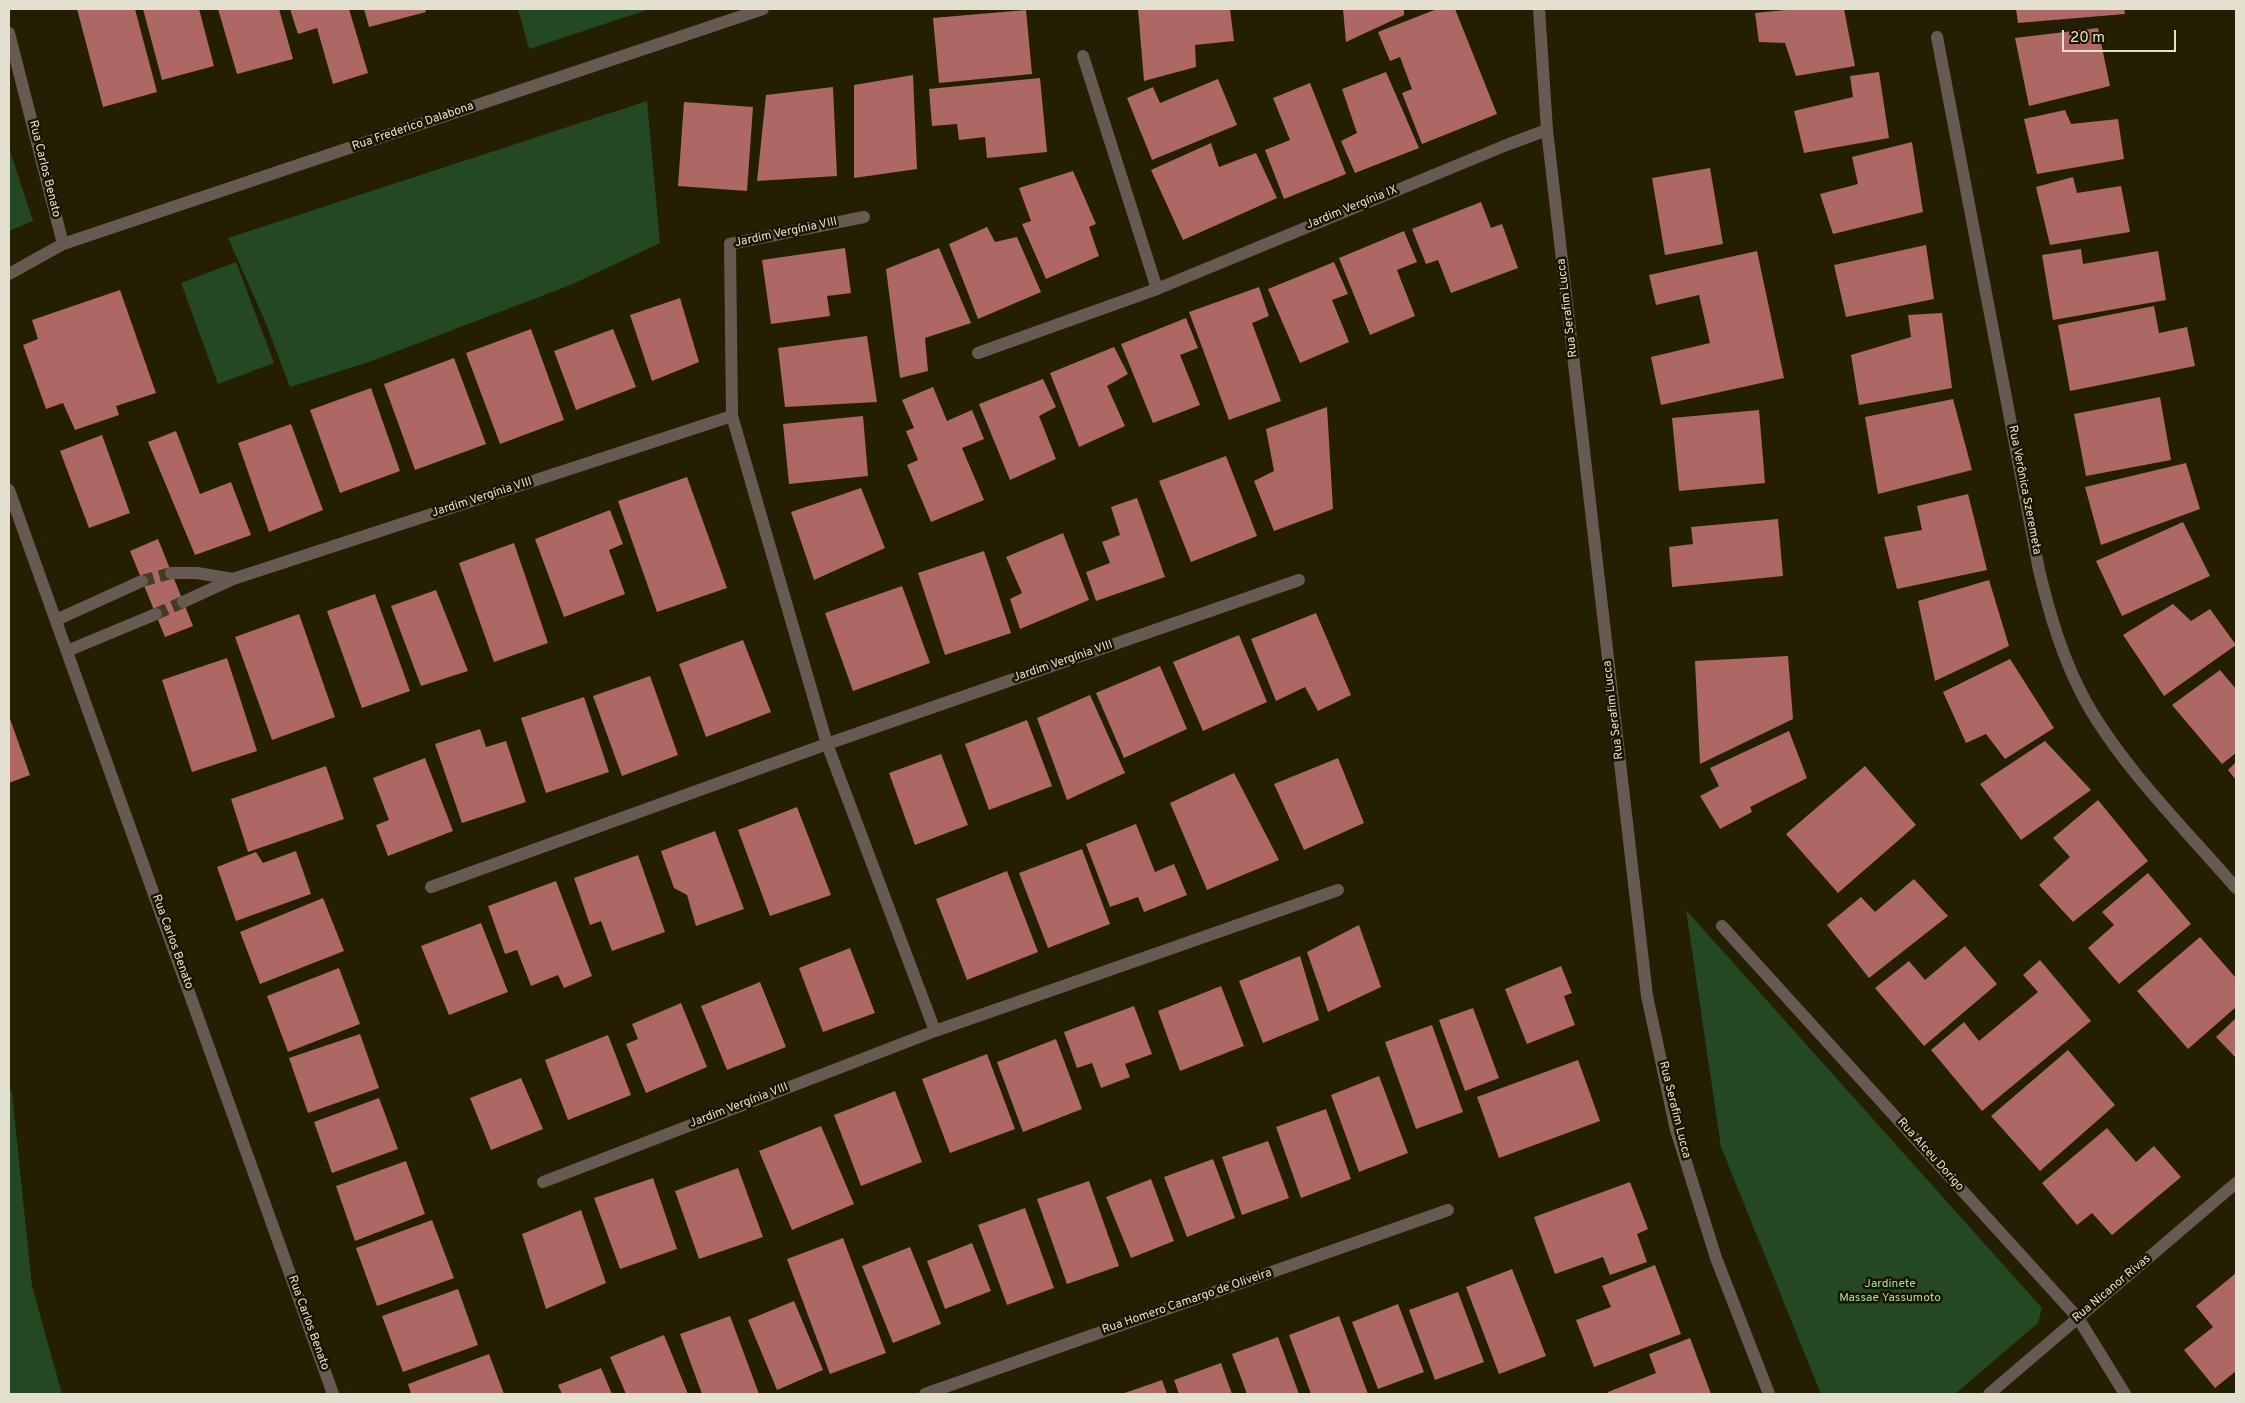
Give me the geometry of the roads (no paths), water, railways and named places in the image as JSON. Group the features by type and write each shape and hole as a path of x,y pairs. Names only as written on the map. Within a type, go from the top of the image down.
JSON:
{"street":[{"name":"Rua Frederico Dalabona","path":"63,244 763,9"},
{"name":"Rua Serafim Lucca","path":"1540,9 1547,130 1647,996 1676,1130 1716,1258 1769,1394"},
{"name":"Rua Verônica Szeremeta","path":"1937,37 2039,570 2051,618 2083,694 2108,734 2134,769 2236,888"},
{"name":"Rua Carlos Benato","path":"9,38 63,244"},
{"path":"1083,56 1157,289"},
{"name":"Jardim Vergínia IX","path":"978,353 1157,289 1547,130"},
{"name":"Jardim Vergínia VIII","path":"864,217 730,244 732,416 828,744 935,1031"},
{"path":"9,274 63,244"},
{"name":"Jardim Vergínia VIII","path":"184,602 233,579 732,416"},
{"name":"Rua Carlos Benato","path":"9,490 333,1394"},
{"name":"Jardim Vergínia VIII","path":"172,574 196,573 233,579"},
{"path":"56,620 142,580"},
{"name":"Jardim Vergínia VIII","path":"431,887 828,744 1299,580"},
{"path":"67,651 156,614"},
{"name":"Jardim Vergínia VIII","path":"543,1182 935,1031 1338,890"},
{"name":"Rua Alceu Dorigo","path":"1722,926 2078,1318 2125,1394"},
{"name":"Rua Nicanor Rivas","path":"1989,1394 2236,1183"},
{"name":"Rua Homero Camargo de Oliveira","path":"925,1394 1448,1210"}],"tunnel":[{"path":"142,581 171,573"},
{"path":"156,614 183,602"}],"park label":[{"name":"Jardinete Massae Yassumoto","path":"1890,1292"}]}
